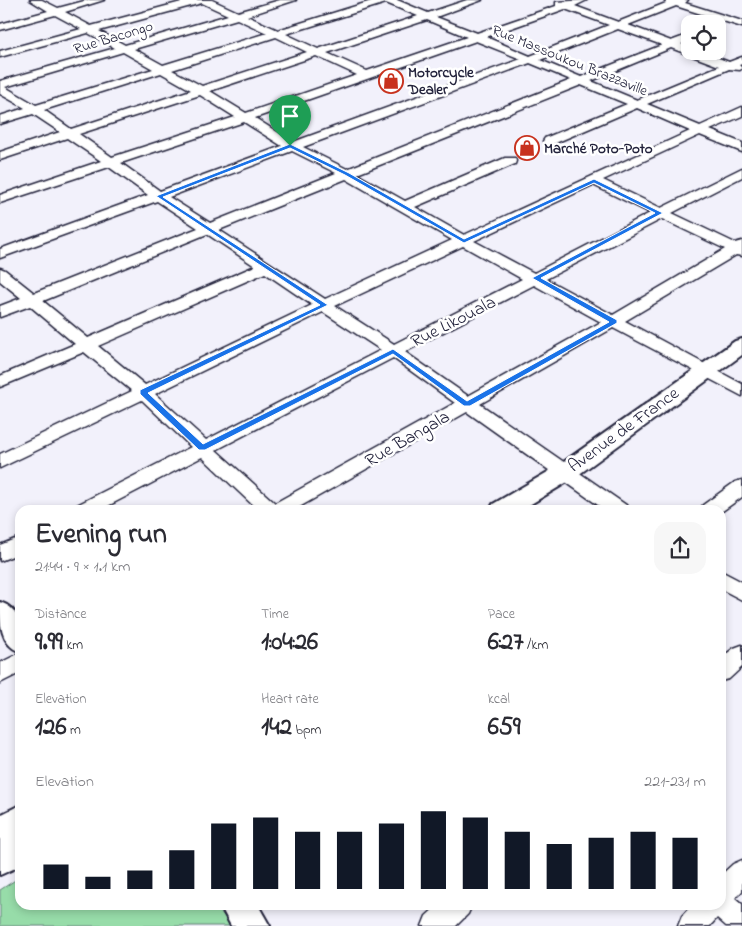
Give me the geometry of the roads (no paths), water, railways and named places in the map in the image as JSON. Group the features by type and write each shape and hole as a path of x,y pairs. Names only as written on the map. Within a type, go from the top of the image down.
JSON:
{"main road":[{"name":"Avenue de France","path":"510,505 566,472 704,370 742,345"},
{"path":"0,614 15,634"},
{"path":"0,832 15,823"},
{"path":"0,859 15,851"},
{"path":"241,910 252,926"}],"street":[{"path":"35,0 202,92 290,146 347,174 464,242 536,278 742,391"},
{"path":"0,26 99,0"},
{"path":"0,54 200,0"},
{"path":"204,0 366,75"},
{"name":"Rue Bacongo","path":"0,87 291,0"},
{"path":"0,120 386,0"},
{"name":"Rue Massoukou Brazzaville","path":"386,0 742,148"},
{"path":"0,156 202,92 424,16 477,0"},
{"path":"549,0 742,70"},
{"path":"0,199 244,118 582,0"},
{"path":"0,254 290,146 529,60 618,26 675,1 742,24"},
{"path":"728,20 742,14"},
{"path":"0,312 681,40"},
{"path":"549,141 742,60"},
{"path":"0,87 67,134 113,162 159,196 393,351 612,505"},
{"path":"0,462 324,305 464,242 742,111"},
{"path":"403,207 510,161"},
{"name":"Rue Likouala","path":"94,505 742,172"},
{"path":"594,181 740,249"},
{"name":"Rue Bangala","path":"288,505 740,249"},
{"path":"0,382 83,344 265,267"},
{"path":"0,273 143,392 265,505"},
{"path":"717,505 742,487"},
{"path":"0,554 15,546"},
{"path":"726,582 742,592"},
{"path":"726,668 742,654"},
{"path":"0,674 15,665"},
{"path":"726,888 742,873"},
{"path":"726,908 742,922"},
{"path":"436,926 453,910"},
{"path":"692,926 706,910"}],"place":[{"name":"Motorcycle Dealer","path":"391,81"},
{"name":"Marché Poto-Poto","path":"527,148"}]}
